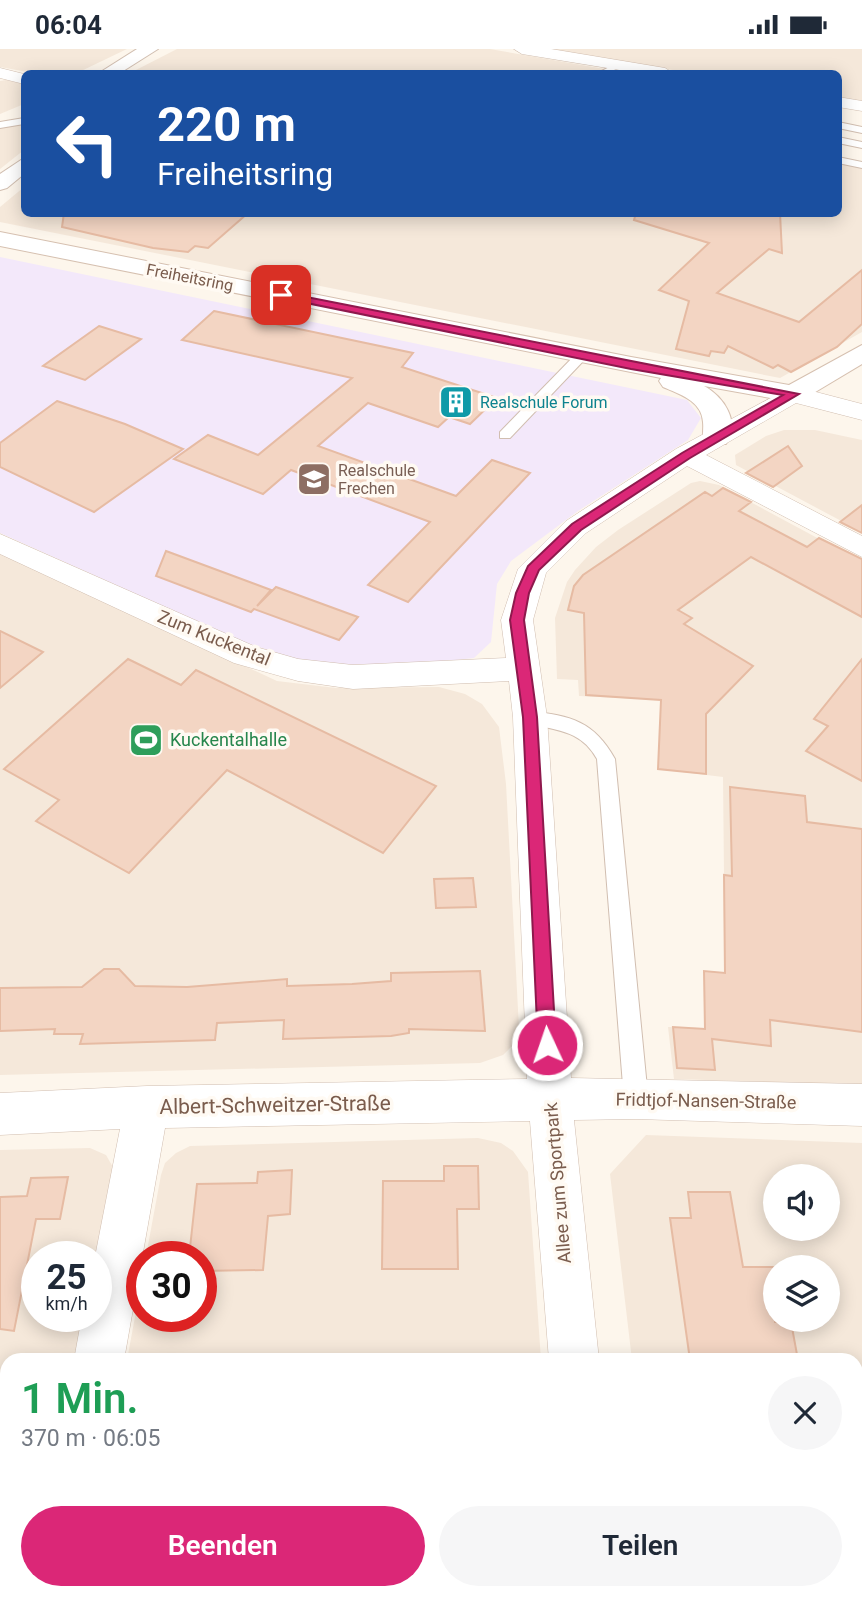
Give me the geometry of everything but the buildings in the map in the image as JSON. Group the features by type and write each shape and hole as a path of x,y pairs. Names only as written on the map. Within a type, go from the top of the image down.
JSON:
{"main road":[{"path":"112,70 149,49"},
{"path":"0,184 21,166"},
{"name":"Freiheitsring","path":"0,239 631,365 793,394"},
{"path":"793,394 862,353"},
{"path":"631,365 677,383 712,404 718,416 701,447"}],"street":[{"path":"522,49 644,70"},
{"path":"0,73 21,78"},
{"path":"793,394 862,412"},
{"name":"Allee zum Sportpark","path":"573,1353 550,1100 530,717 517,620 523,593 533,569 576,527 701,447 793,394"},
{"path":"701,447 862,548"},
{"name":"Zum Kuckental","path":"0,543 245,655 298,670 353,677 525,669"},
{"name":"Fridtjof-Nansen-Straße","path":"550,1100 636,1098 862,1105"},
{"name":"Albert-Schweitzer-Straße","path":"0,1114 148,1107 550,1100"},
{"path":"100,1353 148,1107"}],"lane":[{"path":"609,70 618,66"},
{"path":"0,125 21,122"},
{"path":"842,124 862,130"},
{"path":"842,141 862,145"},
{"path":"842,161 862,165"},
{"path":"505,435 583,355"},
{"path":"530,717 562,722 596,740 606,759 636,1098"}],"shaded area":[{"path":"0,49 127,49 83,70 21,71 0,67"},
{"path":"177,49 490,49 611,70 136,70"},
{"path":"545,49 862,49 862,101 842,98 842,70 673,70"},
{"path":"0,81 21,83 21,105 0,114"},
{"path":"21,124 21,152 0,169 0,128"},
{"path":"842,164 862,168 862,332 780,378 0,222 0,207 21,190 21,217 842,217"},
{"name":"Realschule Frechen","path":"0,257 687,400 701,418 688,440 578,511 511,561 497,584 491,642 474,658 429,663 344,665 295,659 238,640 0,533"},
{"path":"784,430 815,430 862,440 862,532 736,465 735,455 766,436"},
{"path":"700,481 719,485 862,562 862,1085 674,1079 668,1027 704,1028 704,971 725,973 723,777 658,769 661,700 579,696 578,680 557,679 555,618 567,582 575,570 596,547 618,530 691,483"},
{"path":"0,553 277,681 336,688 439,687 465,694 482,704 499,727 506,784 519,1028 512,1046 503,1055 480,1063 0,1075"},
{"path":"646,1135 862,1143 862,1353 631,1353 610,1174"},
{"path":"478,1138 501,1143 513,1151 528,1172 541,1353 128,1353 132,1332 217,1332 217,1241 149,1241 161,1175 165,1163 190,1146"},
{"path":"90,1148 106,1155 114,1169 99,1241 21,1241 21,1332 83,1332 78,1353 0,1353 0,1150"}],"place":[{"name":"Realschule Forum","path":"456,402"},
{"name":"Realschule Frechen","path":"314,479"},
{"name":"Kuckentalhalle","path":"146,740"}],"route":[{"path":"281,295 733,385 793,394 686,455 576,527 533,569 523,593 517,620 530,717 547,1045"}]}
